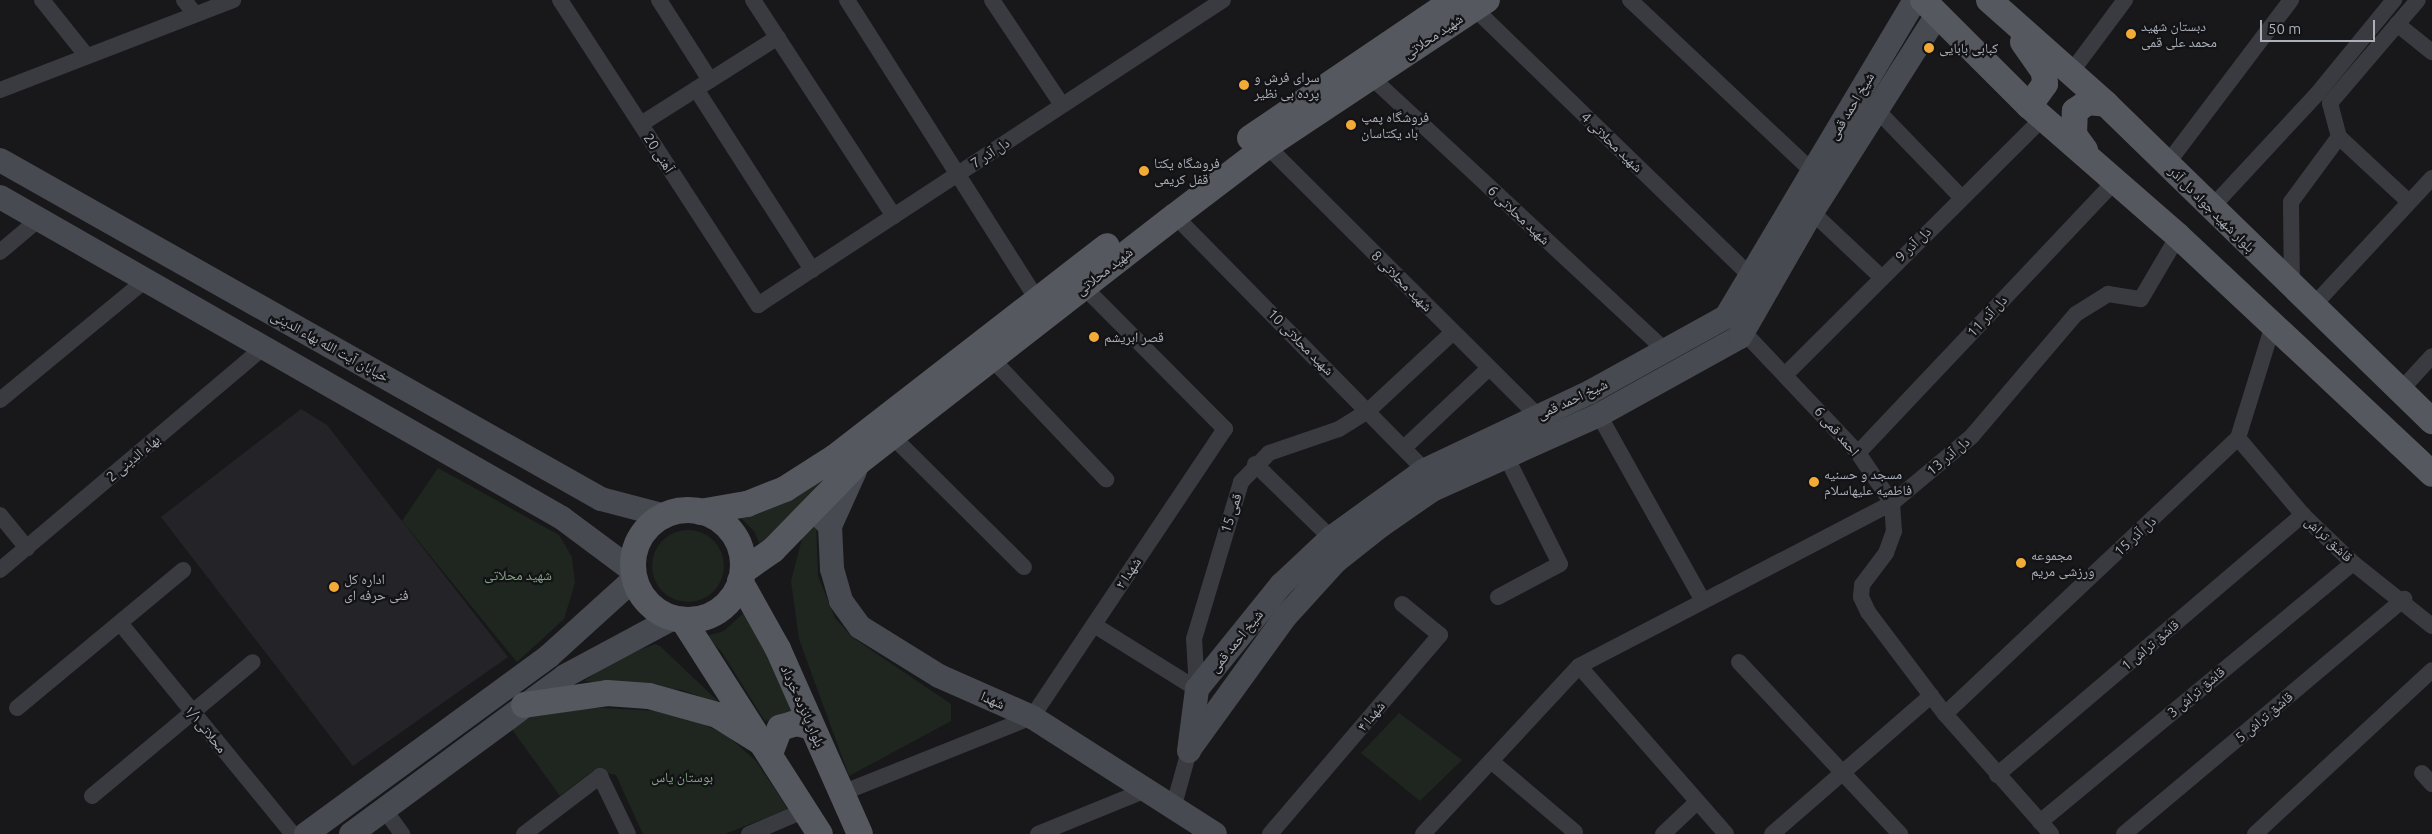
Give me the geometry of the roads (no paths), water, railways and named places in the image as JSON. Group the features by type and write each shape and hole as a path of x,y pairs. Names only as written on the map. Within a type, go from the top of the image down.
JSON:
{"main road":[{"name":"شیخ احمد قمی","path":"1189,751 1197,689 1281,585 1331,538 1506,456 1599,415 1740,337 1735,324 1751,276 1915,0"},
{"name":"بلوار شهید جواد دل آذر","path":"1989,0 2072,71 2212,207 2292,289 2432,421"},
{"path":"1989,0 2044,72 2045,84 2036,112"},
{"name":"شهید محلاتی","path":"741,576 773,550 807,513 860,461 1267,146 1371,77 1472,3"},
{"name":"شهید محلاتی","path":"700,512 762,498 835,457 1037,299 1292,107 1472,3"},
{"name":"شیخ احمد قمی","path":"1189,751 1286,616 1373,519 1425,470 1667,352 1735,324 1812,212 1923,37 1930,7"},
{"path":"1930,7 2036,112 2094,160 2178,236 2432,474"},
{"path":"2094,160 2077,140 2072,124 2075,111 2088,102 2106,104"},
{"name":"خیابان آیت الله بهاء الدینی","path":"0,160 601,500 666,516"},
{"path":"0,197 266,346 584,532 634,575 650,605 678,619 769,749 808,809 820,834"},
{"name":"شهدا","path":"860,461 830,526 832,569 842,601 860,627 939,676 1032,717 1148,788 1215,834"},
{"path":"584,532 602,517 601,500"},
{"path":"306,834 549,656 634,575 641,538 666,516 700,512 732,533 741,576 719,611 678,619 600,655 524,705 352,834"},
{"path":"807,513 830,526"},
{"name":"بلوار پانزده خرداد","path":"741,576 778,649 860,834"},
{"path":"577,630 592,636 600,655"},
{"path":"524,705 607,694 649,696 717,715 769,749"},
{"path":"769,749 780,728 796,722 812,727"}],"street":[{"path":"42,0 86,56"},
{"path":"184,0 195,14"},
{"path":"0,90 233,0"},
{"name":"آهنی 20","path":"560,0 758,305"},
{"path":"658,0 710,80"},
{"path":"753,0 894,216"},
{"path":"847,0 1037,299"},
{"path":"992,0 1062,105"},
{"name":"دل آذر 7","path":"758,305 1223,0"},
{"path":"1630,0 1812,171"},
{"path":"2072,71 2124,0"},
{"path":"2167,164 2291,0"},
{"path":"2324,98 2394,0"},
{"path":"2212,207 2324,98 2418,0"},
{"name":"شهید محلاتی 4","path":"1472,3 1751,276"},
{"path":"1900,24 1918,22 1923,37"},
{"path":"2397,24 2432,52"},
{"path":"640,124 778,38"},
{"name":"شهید محلاتی 6","path":"1371,77 1667,352"},
{"path":"696,89 812,270"},
{"path":"2324,98 2339,137 2409,202"},
{"path":"1876,109 1961,197"},
{"name":"دل آذر 9","path":"1787,373 1880,276 1961,197 2036,112"},
{"path":"2292,289 2291,202 2339,137"},
{"name":"شهید محلاتی 8","path":"1267,146 1537,415"},
{"path":"2312,307 2432,178"},
{"name":"دل آذر 11","path":"1858,453 2116,180"},
{"path":"1812,212 1880,276"},
{"name":"شهید محلاتی 10","path":"1175,216 1368,411 1406,446 1425,470"},
{"path":"0,252 39,219"},
{"name":"دل آذر 13","path":"1423,834 1579,666 1702,599 1892,503 1972,436 2076,314 2108,294 2141,299 2178,236"},
{"path":"0,400 147,279"},
{"name":"شهدا ۲","path":"1032,717 1225,429 1084,287"},
{"name":"احمد قمی 6","path":"1735,324 1787,373 1858,453 1892,503"},
{"name":"دل آذر 15","path":"1945,714 2238,438 2273,325"},
{"name":"قمی 15","path":"1197,689 1194,639 1241,482 1255,464 1269,452 1339,430 1368,411 1453,332"},
{"name":"بهاء الدینی 2","path":"0,570 266,346"},
{"path":"2400,391 2432,356"},
{"path":"992,359 1106,478"},
{"path":"1406,446 1489,368"},
{"path":"1599,415 1702,599"},
{"path":"892,436 1024,567"},
{"name":"قاشق تراش","path":"2238,438 2303,514 2353,563 2404,599 2432,626"},
{"path":"1498,597 1560,564 1506,456"},
{"path":"1255,464 1331,538"},
{"path":"1892,503 1894,531 1886,553 1862,585 1861,597 1945,714 2045,828"},
{"name":"قاشق تراش 1","path":"1997,775 2303,514"},
{"path":"0,516 27,548"},
{"name":"قاشق تراش 3","path":"2045,828 2353,563"},
{"path":"17,708 183,570"},
{"name":"قاشق تراش 5","path":"2124,834 2404,599"},
{"name":"شهدا ۴","path":"1270,834 1440,635 1402,604"},
{"name":"محلاتی۱/۱","path":"120,623 293,834"},
{"path":"1094,625 1197,689"},
{"path":"92,796 253,662"},
{"path":"1739,662 1845,771 1900,834"},
{"path":"1579,666 1726,834"},
{"path":"2255,834 2432,670"},
{"path":"1772,834 1931,696"},
{"path":"842,793 1032,717"},
{"name":"شیخ احمد قمی","path":"1174,805 1189,751"},
{"path":"1491,761 1575,832"},
{"path":"524,834 600,776 628,834"},
{"path":"1038,834 1148,788"},
{"path":"1663,834 1697,802"},
{"path":"384,809 402,834"},
{"path":"749,834 808,809"}],"place":[{"name":"دبستان شهید محمد علی قمی","path":"2131,34"},
{"name":"کبابی بابایی","path":"1929,48"},
{"name":"سرای فرش و پرده بی نظیر","path":"1244,85"},
{"name":"فروشگاه پمپ باد یکتاسان","path":"1351,125"},
{"name":"فروشگاه یکتا قفل کریمی","path":"1144,171"},
{"name":"قصر ابریشم","path":"1094,337"},
{"name":"مسجد و حسنیه فاطمیه علیهاسلام","path":"1814,482"},
{"name":"مجموعه ورزشی مریم","path":"2021,563"},
{"name":"اداره کل فنی حرفه ای","path":"334,587"}],"park label":[{"name":"بوستان یاس","path":"682,777"}]}
